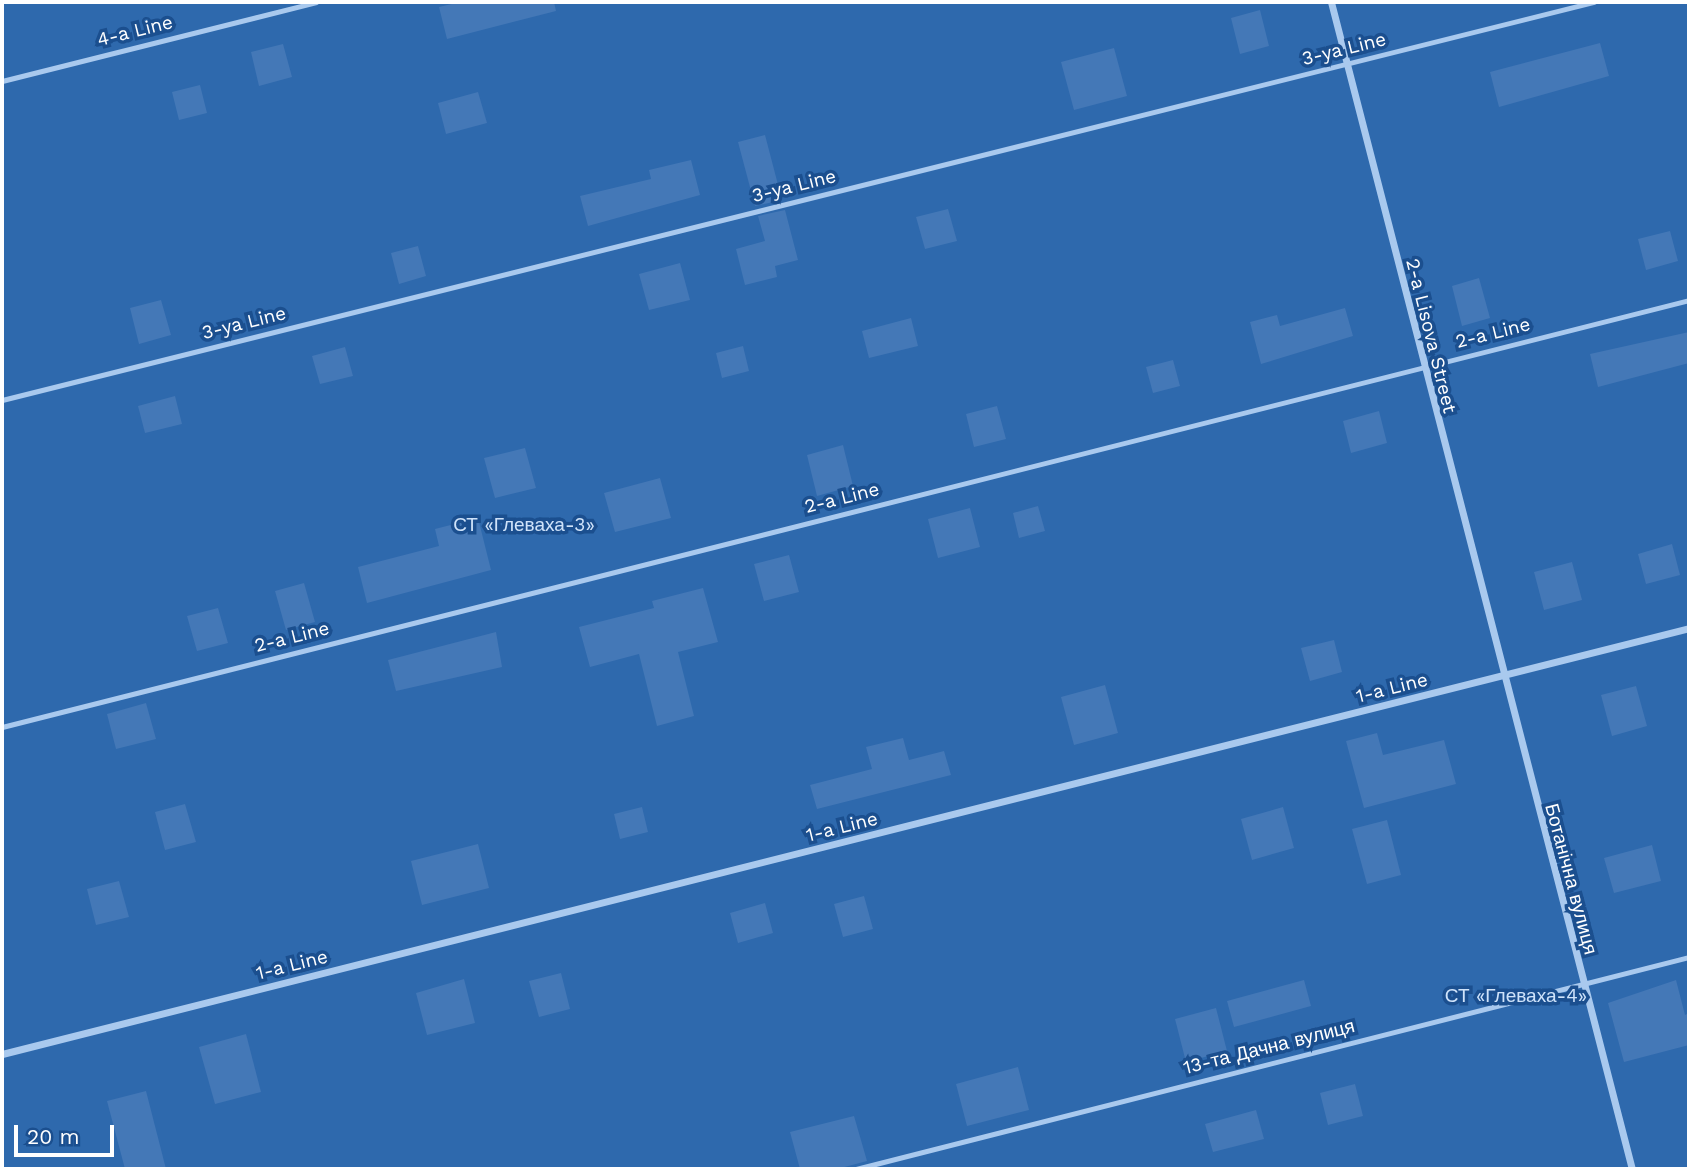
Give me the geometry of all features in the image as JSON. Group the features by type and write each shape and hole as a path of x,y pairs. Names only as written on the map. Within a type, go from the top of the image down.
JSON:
{"street":[{"name":"2-a Lisova Street","path":"1331,2 1422,367 1504,676"},
{"name":"1-a Line","path":"2,1054 1689,628"},
{"name":"Ботанічна вулиця","path":"1504,676 1632,1169"}],"lane":[{"name":"4-a Line","path":"2,81 316,2"},
{"name":"3-ya Line","path":"2,400 1594,2"},
{"name":"2-a Line","path":"2,727 1689,300"},
{"name":"13-та Дачна вулиця","path":"856,1169 1689,957"}],"green space":[{"name":"СТ «Глеваха-3»","path":"2,2 1689,2 1689,1169 2,1169"}],"building":[{"path":"460,2 554,2 556,11 447,39 439,7"},
{"path":"1260,10 1269,46 1240,54 1231,18"},
{"path":"1600,43 1609,76 1499,107 1490,72"},
{"path":"283,44 292,77 259,86 251,52"},
{"path":"1114,48 1127,96 1074,110 1061,62"},
{"path":"200,85 207,113 179,120 172,92"},
{"path":"478,92 487,123 446,134 438,103"},
{"path":"765,135 782,200 755,206 738,142"},
{"path":"691,160 700,195 588,226 580,196 651,179 649,170"},
{"path":"948,209 957,241 925,249 916,217"},
{"path":"785,210 798,260 775,266 777,277 745,285 736,249 765,241 758,216"},
{"path":"1670,231 1678,261 1646,270 1638,239"},
{"path":"418,246 426,276 399,284 391,253"},
{"path":"680,263 690,300 649,310 639,274"},
{"path":"1479,278 1490,318 1462,326 1452,286"},
{"path":"161,300 171,335 139,344 130,308"},
{"path":"1345,308 1353,336 1261,364 1250,322 1277,315 1280,326"},
{"path":"911,318 918,346 869,358 862,331"},
{"path":"1689,332 1689,363 1598,387 1590,354"},
{"path":"743,346 749,371 722,378 716,353"},
{"path":"345,347 353,376 320,384 312,356"},
{"path":"1173,360 1180,386 1153,393 1146,367"},
{"path":"175,396 182,424 145,433 138,406"},
{"path":"997,406 1006,439 974,447 966,414"},
{"path":"1379,411 1387,443 1351,453 1343,421"},
{"path":"843,445 853,486 817,496 807,455"},
{"path":"525,448 536,488 495,498 484,458"},
{"path":"660,478 671,518 615,532 604,493"},
{"path":"1038,506 1045,531 1019,538 1013,513"},
{"path":"970,508 980,547 938,558 928,519"},
{"path":"478,518 491,570 367,603 358,567 439,546 435,529"},
{"path":"1672,544 1680,575 1646,584 1638,554"},
{"path":"789,555 799,592 764,601 754,564"},
{"path":"1572,562 1582,600 1544,610 1534,572"},
{"path":"304,583 315,622 286,630 275,591"},
{"path":"703,588 718,642 678,652 694,716 657,726 639,654 590,667 579,627 654,608 652,601"},
{"path":"218,608 228,643 197,651 187,616"},
{"path":"496,632 502,667 396,691 388,660"},
{"path":"1334,640 1342,672 1310,681 1301,648"},
{"path":"1105,685 1118,733 1074,745 1061,697"},
{"path":"1636,686 1647,726 1612,736 1601,695"},
{"path":"146,703 156,739 116,749 107,714"},
{"path":"1377,733 1383,755 1444,740 1456,784 1364,808 1346,741"},
{"path":"903,738 909,760 944,751 951,775 817,809 810,785 872,769 866,747"},
{"path":"185,804 196,842 165,850 155,812"},
{"path":"642,807 648,832 620,839 614,814"},
{"path":"1283,807 1294,848 1252,860 1241,819"},
{"path":"1387,820 1401,875 1367,884 1352,829"},
{"path":"478,844 489,888 422,905 411,861"},
{"path":"1652,845 1661,881 1614,893 1604,858"},
{"path":"119,881 129,917 96,925 87,889"},
{"path":"864,896 873,929 843,937 834,904"},
{"path":"765,903 773,933 738,943 730,913"},
{"path":"561,973 570,1009 539,1017 529,981"},
{"path":"464,979 475,1023 427,1035 416,993"},
{"path":"1304,980 1311,1006 1234,1027 1227,1001"},
{"path":"1676,980 1685,1015 1689,1013 1689,1045 1624,1062 1608,1003"},
{"path":"1216,1008 1227,1051 1186,1062 1175,1019"},
{"path":"246,1034 261,1092 215,1104 199,1047"},
{"path":"1018,1067 1029,1110 967,1126 956,1084"},
{"path":"1355,1084 1363,1116 1328,1125 1320,1093"},
{"path":"146,1091 166,1169 125,1169 107,1101"},
{"path":"1256,1110 1264,1139 1213,1152 1205,1124"},
{"path":"854,1116 867,1161 837,1169 800,1169 790,1132"}],"park label":[{"name":"СТ «Глеваха-4»","path":"1516,996"}]}
